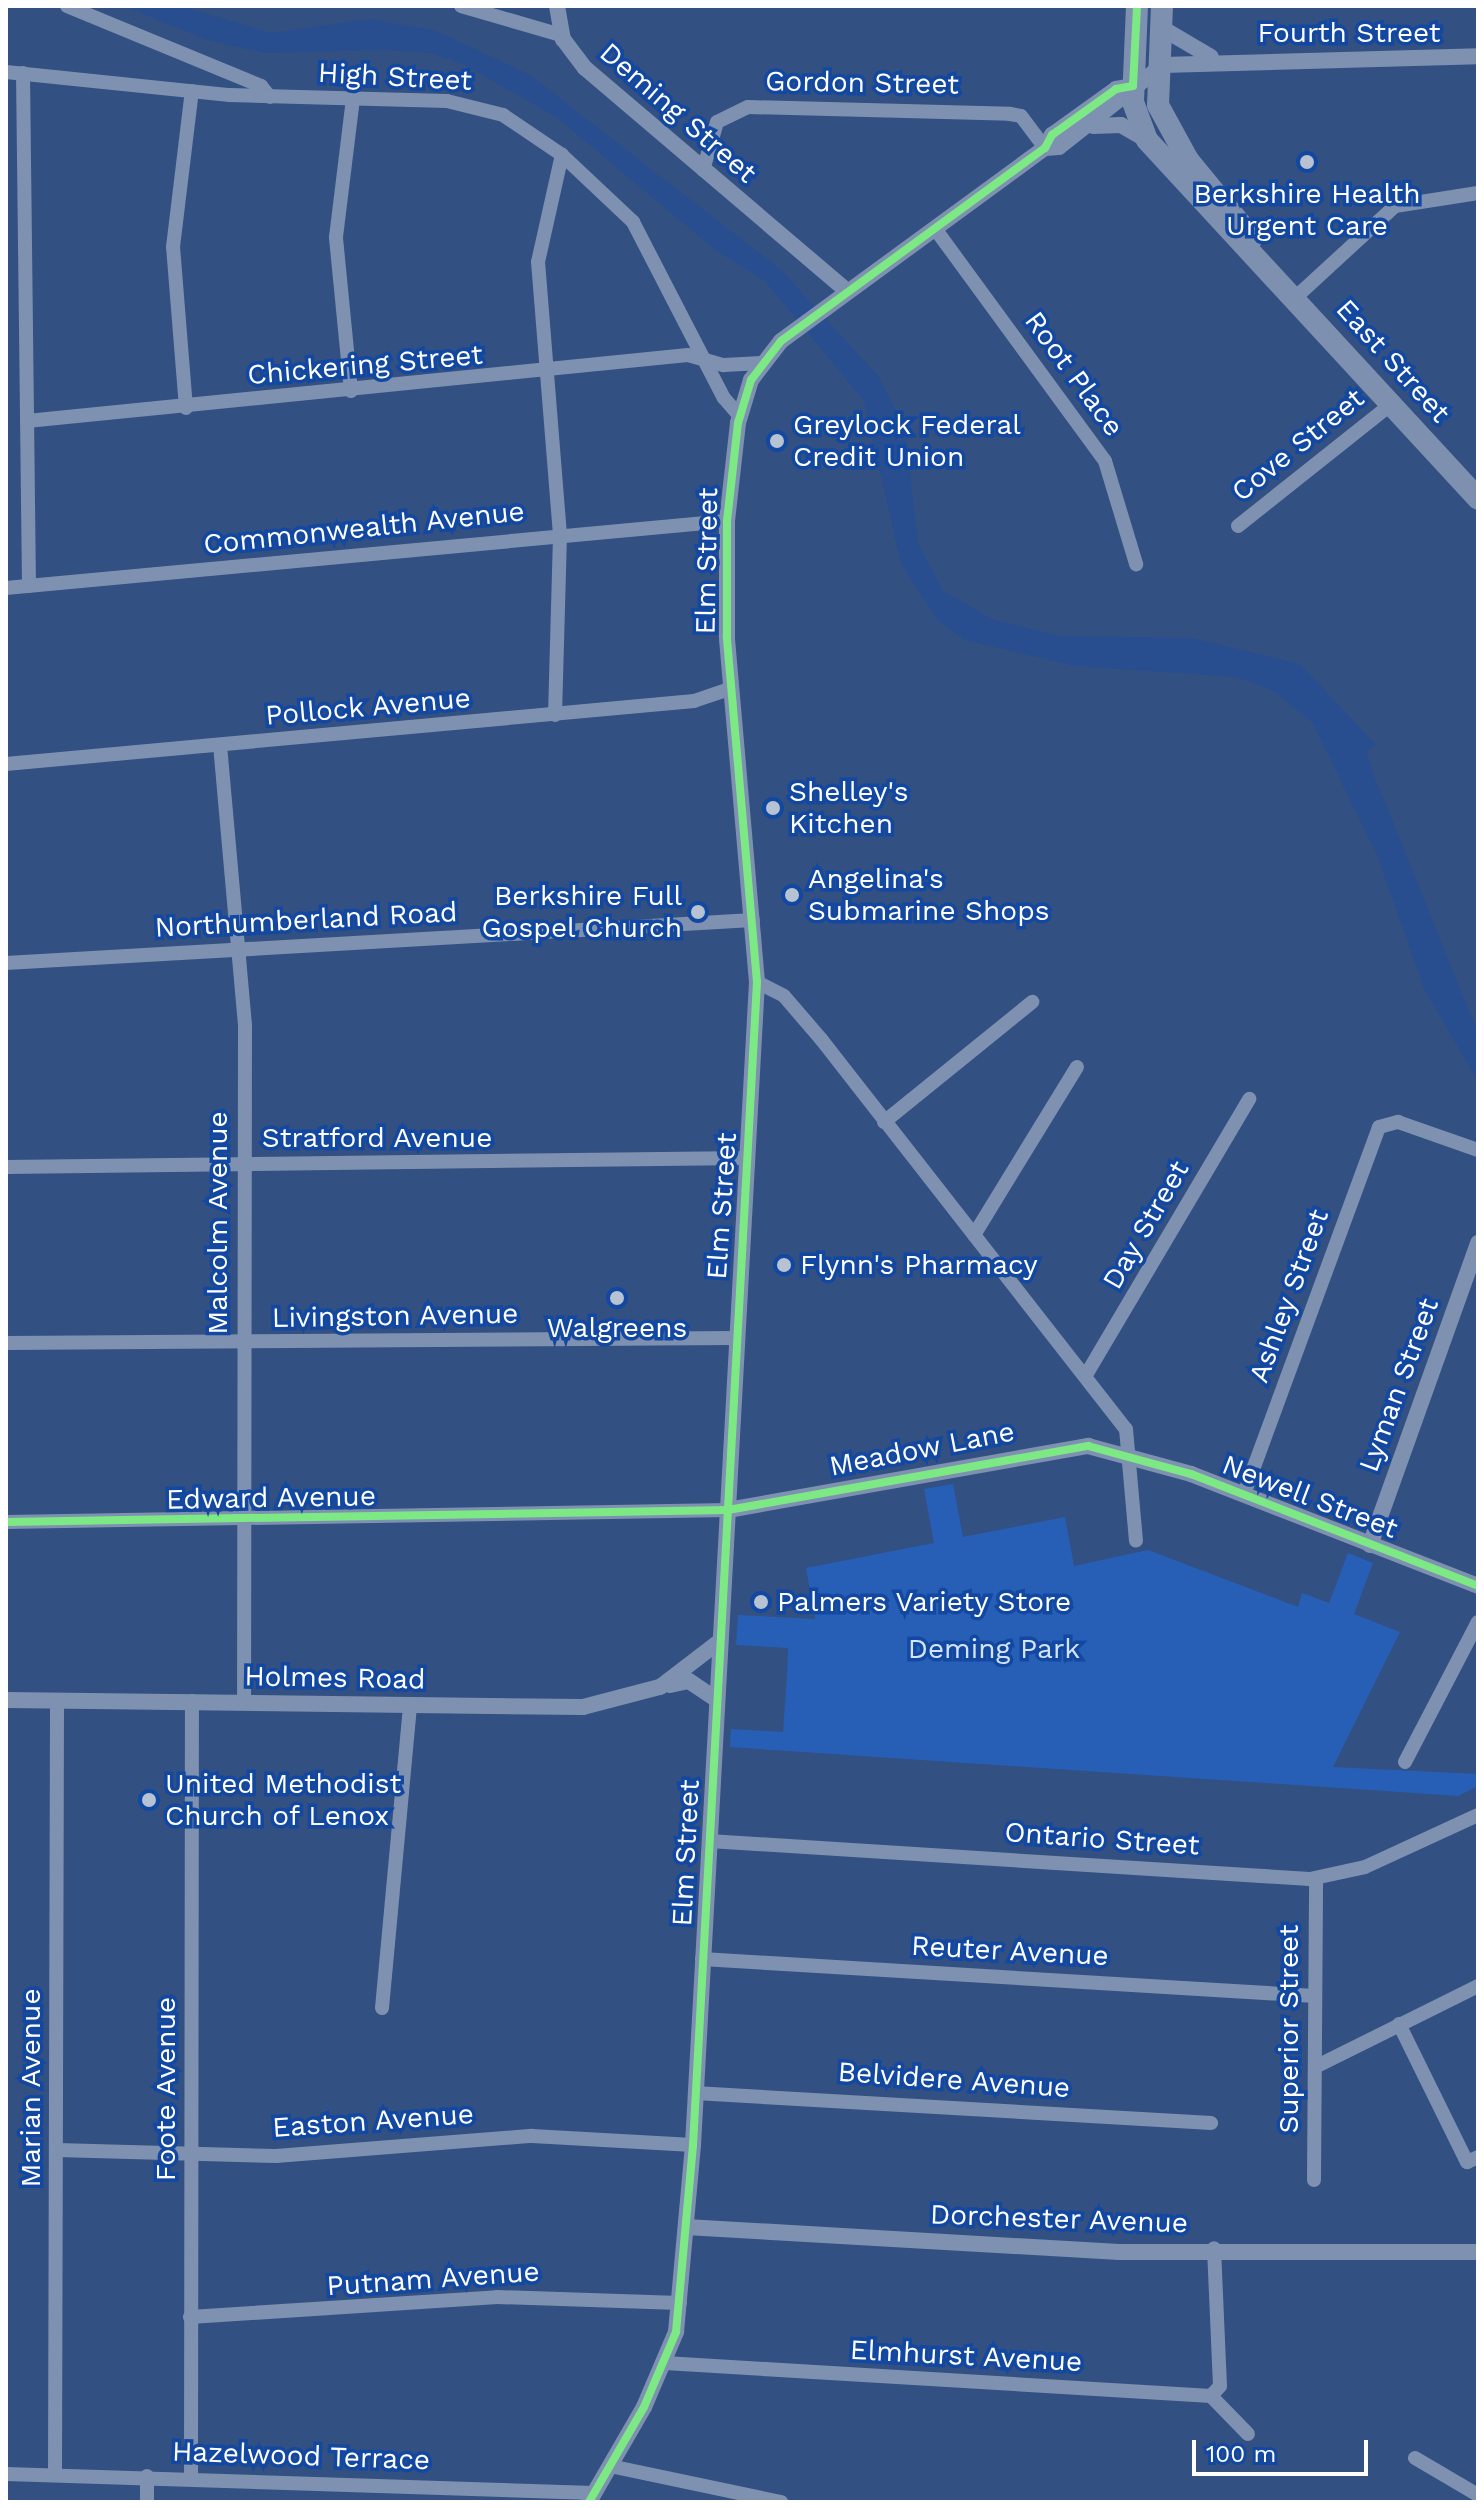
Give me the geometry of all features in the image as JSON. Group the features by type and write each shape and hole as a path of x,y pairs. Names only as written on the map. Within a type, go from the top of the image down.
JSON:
{"highway":[{"name":"East Street","path":"1137,6 1133,86 1147,140 1296,297 1390,405 1478,499"},
{"name":"East Street","path":"1161,16 1155,68 1158,105 1176,143 1296,297"}],"street":[{"path":"67,6 261,86 270,97"},
{"name":"Deming Street","path":"461,6 561,35 585,68 848,292"},
{"path":"557,6 561,35"},
{"name":"Fourth Street","path":"1161,16 1183,46 1220,59"},
{"name":"Fourth Street","path":"1155,68 1220,59 1478,56"},
{"path":"1133,86 1155,68"},
{"name":"High Street","path":"6,72 192,91 270,97 353,98 490,110 562,155 633,222 739,415"},
{"path":"23,73 29,586"},
{"name":"Elm Street","path":"592,2498 665,2363 680,2303 693,2145 757,982 732,688 727,521 739,415 761,363 793,331 1045,148 1087,127 1124,102 1133,86"},
{"name":"Elm Street","path":"1045,148 1052,135 1116,89 1133,86"},
{"path":"186,408 173,247 192,91"},
{"path":"351,391 336,237 353,98"},
{"name":"Gordon Street","path":"703,170 717,122 748,107 1010,114 1021,116 1045,148"},
{"name":"Elm Street","path":"1087,127 1121,125 1147,140"},
{"path":"555,715 560,535 538,248 562,155"},
{"path":"1296,297 1395,206 1478,193"},
{"name":"Root Place","path":"936,230 1105,461 1136,564"},
{"name":"Chickering Street","path":"27,421 549,374 688,355 708,360"},
{"path":"708,360 761,363"},
{"name":"Cove Street","path":"1238,526 1390,405"},
{"name":"Commonwealth Avenue","path":"6,588 727,521"},
{"name":"Pollock Avenue","path":"6,764 694,701 732,688"},
{"name":"Malcolm Avenue","path":"220,745 239,949 244,1164 244,1702"},
{"name":"Northumberland Road","path":"6,963 753,920"},
{"path":"757,982 784,996 1126,1429 1125,1454 1136,1541"},
{"path":"884,1122 1032,1002"},
{"path":"974,1235 1077,1067"},
{"name":"Day Street","path":"1086,1375 1249,1099"},
{"name":"Ashley Street","path":"1244,1494 1379,1127 1388,1120 1478,1150"},
{"name":"Stratford Avenue","path":"6,1167 747,1158"},
{"name":"Lyman Street","path":"1370,1545 1478,1243"},
{"name":"Livingston Avenue","path":"6,1343 244,1344 736,1338"},
{"name":"Meadow Lane","path":"728,1510 1056,1446 1125,1454"},
{"name":"Newell Street","path":"1125,1454 1244,1494 1478,1586"},
{"name":"Edward Avenue","path":"6,1522 728,1510"},
{"path":"1405,1762 1478,1622"},
{"name":"Holmes Road","path":"660,1687 720,1641"},
{"name":"Holmes Road","path":"6,1700 583,1707 689,1681 716,1699"},
{"name":"Marian Avenue","path":"55,2475 57,1701"},
{"name":"Foote Avenue","path":"191,2476 192,1701"},
{"path":"382,2008 410,1705"},
{"name":"Ontario Street","path":"709,1841 1316,1878 1365,1867 1478,1815"},
{"name":"Superior Street","path":"1314,2180 1316,1878"},
{"name":"Reuter Avenue","path":"702,1959 1315,1996"},
{"path":"1315,2067 1478,1986"},
{"path":"1399,2024 1473,2159"},
{"name":"Belvidere Avenue","path":"695,2093 1211,2123"},
{"name":"Easton Avenue","path":"57,2150 276,2156 532,2136 693,2145"},
{"name":"Dorchester Avenue","path":"686,2227 1092,2251 1214,2248 1478,2252"},
{"path":"1214,2248 1220,2386 1211,2396 1248,2434"},
{"name":"Putnam Avenue","path":"190,2317 522,2296 680,2303"},
{"name":"Elmhurst Avenue","path":"665,2363 1211,2396"},
{"path":"1415,2458 1478,2495"},
{"path":"610,2466 781,2502"},
{"name":"Hazelwood Terrace","path":"6,2474 191,2476 592,2498"},
{"path":"147,2476 147,2502"}],"green space":[{"name":"Deming Park","path":"953,1484 963,1537 1065,1517 1074,1566 1148,1550 1298,1607 1302,1593 1329,1603 1348,1553 1373,1563 1354,1614 1400,1632 1333,1767 1478,1774 1478,1786 1458,1796 730,1747 731,1729 783,1732 787,1674 788,1648 736,1645 738,1615 815,1619 806,1568 934,1543 924,1489"}],"shaded area":[{"path":"124,6 181,6 271,33 369,19 434,30 530,75 781,270 879,377 905,430 918,544 943,591 994,620 1060,636 1191,638 1300,664 1376,745 1366,751 1374,776 1478,1032 1478,1081 1425,991 1377,855 1312,722 1274,691 1237,677 1075,666 965,640 938,621 901,564 864,401 765,281 713,248 556,117 465,65 431,53 384,50 264,53 208,40"}],"cycle path":[{"path":"589,2502 644,2407 676,2332 693,2145 757,982 727,636 727,521 738,423 751,380 781,341 1045,148 1052,135 1116,89 1133,86 1137,6"},
{"path":"6,1522 728,1510 1088,1446 1191,1474 1478,1586"}],"place":[{"name":"Berkshire Health Urgent Care","path":"1307,162"},
{"name":"Greylock Federal Credit Union","path":"777,441"},
{"name":"Shelley's Kitchen","path":"773,808"},
{"name":"Angelina's Submarine Shops","path":"792,895"},
{"name":"Berkshire Full Gospel Church","path":"698,912"},
{"name":"Flynn's Pharmacy","path":"784,1265"},
{"name":"Walgreens","path":"617,1298"},
{"name":"Palmers Variety Store","path":"761,1602"},
{"name":"United Methodist Church of Lenox","path":"149,1800"}]}
